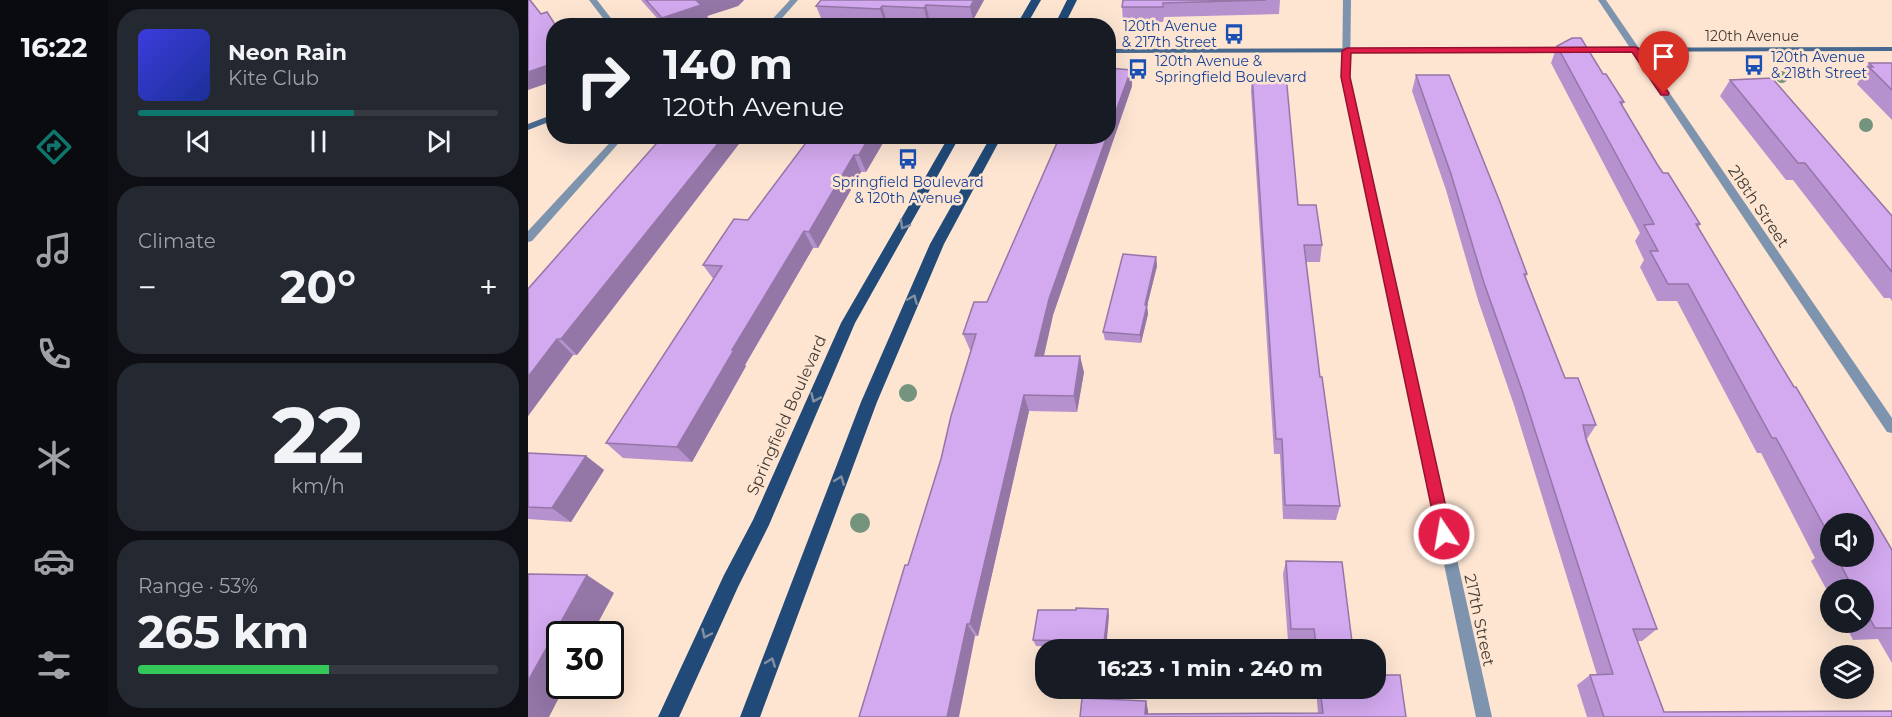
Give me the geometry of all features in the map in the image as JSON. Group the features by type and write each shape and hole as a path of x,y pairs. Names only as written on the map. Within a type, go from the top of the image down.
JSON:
{"main road":[{"path":"1026,18 1036,0"},
{"path":"1063,18 1072,0"},
{"name":"Springfield Boulevard","path":"668,717 731,581 760,525 848,323 950,144"},
{"path":"750,717 869,402 937,244 993,144"}],"street":[{"path":"592,0 607,18"},
{"path":"778,18 794,0"},
{"name":"217th Street","path":"1347,0 1346,77 1484,717"},
{"name":"218th Street","path":"1602,0 1892,428"},
{"name":"120th Avenue","path":"1116,51 1892,49"},
{"path":"528,127 546,120"},
{"path":"528,238 614,144"}],"building":[{"path":"528,0 530,0 541,14 547,12 551,18 546,18 546,66 528,72"},
{"path":"646,0 700,0 697,1 701,5 662,18"},
{"path":"821,0 974,0 970,7 926,5 924,8 882,6 880,9 816,6"},
{"path":"1123,0 1266,0 1163,3 1163,7 1122,7"},
{"path":"1572,38 1581,38 1603,74 1606,74 1624,102 1620,102 1657,164 1663,173 1668,173 1700,224 1696,224 1870,513 1820,513 1820,519 1776,438 1772,438 1688,284 1668,284 1650,251 1658,251 1644,225 1654,224 1557,46"},
{"path":"1869,63 1892,63 1892,90 1869,67 1873,67"},
{"path":"1116,69 1131,70 1116,111"},
{"path":"1252,75 1286,75 1298,205 1316,205 1322,245 1304,245 1320,377 1322,377 1340,506 1285,505 1282,439 1276,439"},
{"path":"1416,75 1449,75 1500,202 1527,274 1524,274 1565,378 1578,378 1596,425 1583,425 1586,439 1657,629 1633,629 1664,712 1892,711 1892,717 1604,717 1590,675 1613,674 1522,390 1484,283 1451,174"},
{"path":"1772,78 1892,216 1892,272 1805,163 1798,163 1730,80"},
{"path":"656,144 718,144 528,377 528,289"},
{"path":"805,144 865,144 859,155 854,155 809,232 804,231 677,447 606,443 722,266 703,265 734,219 748,220"},
{"path":"1056,144 1104,144 1049,299 1035,356 1080,356 1074,396 1024,395 970,624 967,624 947,717 859,717 905,565 908,565 941,459 951,416 976,334 963,334 974,302 987,302"},
{"path":"1123,254 1156,257 1140,335 1103,332"},
{"path":"528,453 586,456 552,508 528,507"},
{"path":"1874,519 1892,550 1892,628 1874,626 1874,579 1848,579 1842,567 1874,567"},
{"path":"1286,561 1342,562 1352,639 1315,639 1314,629 1291,629"},
{"path":"528,574 587,575 561,621 546,621 546,649 528,681"},
{"path":"1076,608 1108,609 1104,639 1033,640 1038,610 1076,610"},
{"path":"1386,675 1400,675 1406,717 1080,717 1082,699 1146,701 1145,714 1323,713 1321,699 1386,699"}],"place":[{"name":"120th Avenue & 217th Street","path":"1234,34"},
{"name":"120th Avenue & 218th Street","path":"1754,65"},
{"name":"120th Avenue & Springfield Boulevard","path":"1138,69"},
{"name":"Springfield Boulevard & 120th Avenue","path":"908,159"}],"route":[{"path":"1444,534 1346,77 1347,51 1635,50 1664,93"}]}
